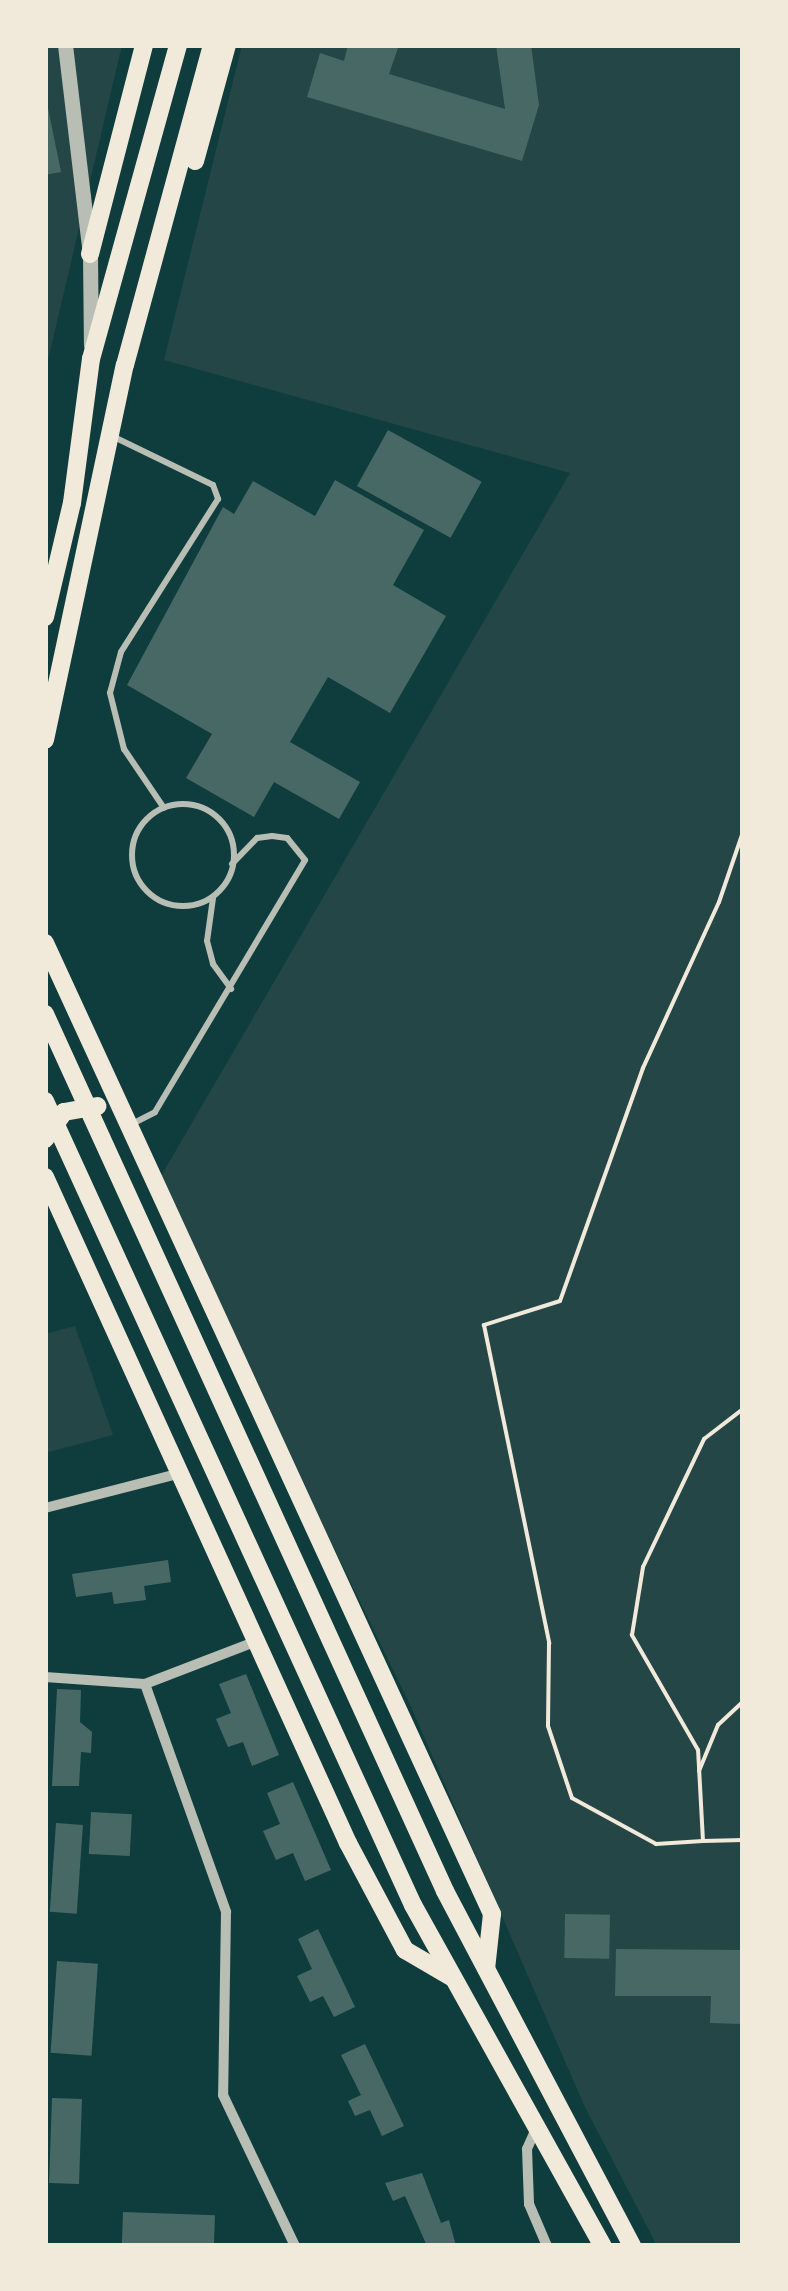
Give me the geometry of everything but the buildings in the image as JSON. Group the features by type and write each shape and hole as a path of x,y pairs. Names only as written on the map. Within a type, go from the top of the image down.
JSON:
{"main road":[{"path":"90,254 144,45"},
{"path":"45,617 72,503 91,359 128,238 178,45"},
{"path":"45,740 125,365 212,45"},
{"path":"125,365 166,264 226,45"},
{"path":"45,943 492,1914 486,1969"},
{"path":"45,1014 444,1891 632,2246"},
{"path":"45,1101 412,1905 535,2131 603,2246"},
{"path":"45,1139 47,1128 75,1106 95,1105 126,1126"},
{"path":"45,1177 348,1843 406,1950 452,1977"}],"street":[{"path":"65,45 90,254 91,359"},
{"path":"45,1508 182,1473"},
{"path":"45,1677 145,1684 257,1641"},
{"path":"145,1684 226,1912 224,2095 295,2246"},
{"path":"535,2131 527,2149 529,2204 548,2246"}],"lane":[{"path":"110,436 213,485 218,498 121,652 110,693 124,749 164,808"},
{"path":"213,896 198,904 164,902 138,880 132,847 148,817 164,808 196,806 210,812 230,838 232,864"},
{"path":"126,1126 155,1112 231,989 305,860 287,838 257,838 232,864 213,896 208,941 213,964 231,989"}],"path":[{"path":"743,832 719,902 643,1068 560,1301 484,1325 549,1643 548,1726 572,1798 656,1844 743,1840"},
{"path":"703,1840 698,1750 632,1634 643,1567 704,1438 743,1409"},
{"path":"698,1773 718,1725 743,1702"}],"shaded area":[{"path":"45,45 122,45 45,373"},
{"path":"242,45 743,45 743,2246 657,2246 584,2105 412,1709 157,1183 570,473 164,360"},
{"path":"75,1326 113,1435 45,1453 45,1334"}]}
